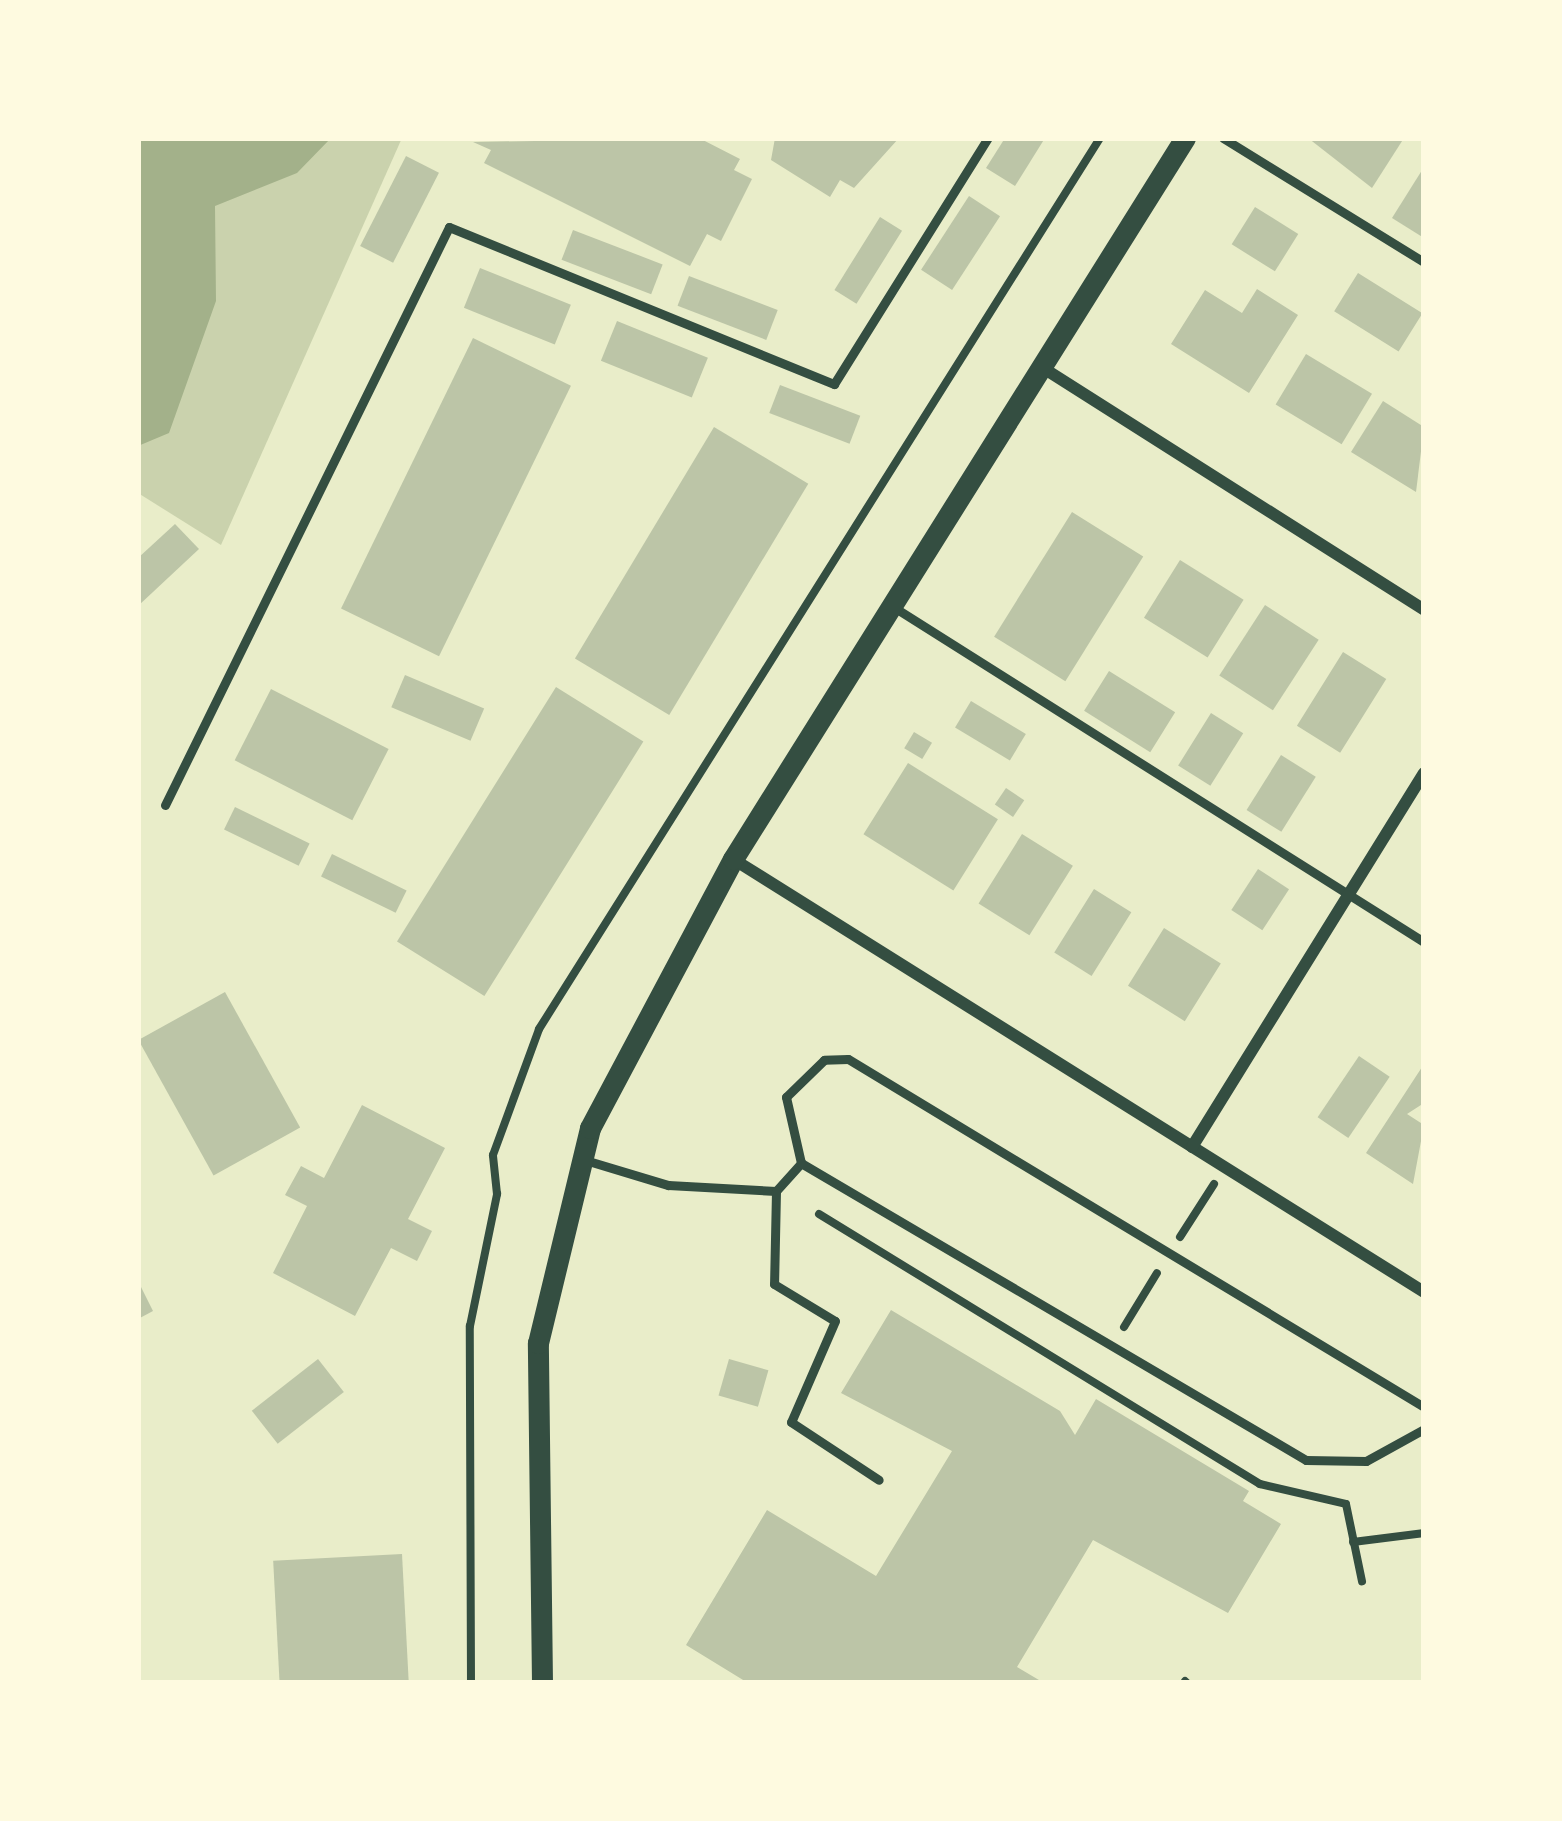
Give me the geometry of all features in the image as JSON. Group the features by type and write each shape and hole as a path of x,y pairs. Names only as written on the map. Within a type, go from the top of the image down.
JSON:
{"street":[{"path":"542,1683 538,1343 580,1159 626,1044 734,860 1185,138"},
{"path":"1040,366 1424,610"},
{"path":"1192,1147 1424,773"},
{"path":"734,860 1424,1292"}],"lane":[{"path":"165,805 449,227 835,384 988,138"},
{"path":"1223,138 1424,262"},
{"path":"892,606 1424,942"},
{"path":"1424,1407 848,1059 824,1060 786,1097 800,1163 1306,1460 1366,1462 1424,1430"},
{"path":"580,1159 668,1185 776,1191"},
{"path":"800,1163 776,1191 774,1284 835,1321 791,1422 879,1480"}],"path":[{"path":"471,1683 470,1326 497,1193 493,1155 539,1029 1100,138"},
{"path":"1179,1238 1215,1184"},
{"path":"819,1214 1093,1376 1260,1484 1346,1504 1362,1581"},
{"path":"1124,1328 1161,1267"},
{"path":"1353,1542 1424,1533"}],"shaded area":[{"path":"138,138 402,138 221,545 138,493"},
{"path":"138,138 331,138 297,173 215,206 216,301 169,433 138,446"}],"building":[{"path":"699,138 740,159 734,170 752,179 721,241 707,234 690,266 484,163 491,150 473,142"},
{"path":"775,138 899,138 854,188 840,180 830,197 771,160"},
{"path":"1005,138 1045,138 1015,186 986,168"},
{"path":"1308,138 1404,138 1372,188"},
{"path":"406,156 439,173 393,263 360,246"},
{"path":"1424,167 1424,238 1392,218"},
{"path":"969,196 1000,216 952,290 921,270"},
{"path":"1255,207 1298,234 1275,271 1232,244"},
{"path":"880,217 902,231 856,304 834,290"},
{"path":"573,230 663,264 651,294 562,260"},
{"path":"480,268 571,305 555,345 464,308"},
{"path":"1358,273 1422,313 1399,351 1334,311"},
{"path":"689,276 778,310 766,340 678,306"},
{"path":"1257,289 1298,315 1249,393 1171,344 1205,290 1242,313"},
{"path":"617,321 708,358 692,398 601,361"},
{"path":"473,338 571,386 439,656 341,609"},
{"path":"1306,354 1372,394 1342,444 1276,405"},
{"path":"780,385 860,416 850,444 769,413"},
{"path":"1383,401 1424,427 1416,492 1351,452"},
{"path":"714,427 808,484 669,715 575,658"},
{"path":"1072,512 1143,557 1065,681 994,637"},
{"path":"175,524 199,549 138,606 138,558"},
{"path":"1180,560 1244,600 1208,657 1144,618"},
{"path":"1265,605 1319,640 1273,710 1219,675"},
{"path":"1343,652 1386,679 1340,753 1297,726"},
{"path":"1109,671 1175,712 1150,752 1084,711"},
{"path":"405,675 484,709 470,741 391,707"},
{"path":"556,687 643,742 484,996 397,941"},
{"path":"271,689 389,749 352,820 235,760"},
{"path":"971,701 1026,734 1010,761 955,728"},
{"path":"1211,713 1243,733 1210,786 1178,766"},
{"path":"914,732 932,743 922,759 904,748"},
{"path":"1281,755 1316,777 1281,832 1247,810"},
{"path":"908,763 998,819 953,890 863,834"},
{"path":"1006,788 1024,800 1013,817 995,805"},
{"path":"235,807 310,843 299,866 224,829"},
{"path":"1022,834 1073,866 1029,935 979,904"},
{"path":"332,854 407,890 396,913 321,876"},
{"path":"1258,869 1289,889 1262,930 1231,910"},
{"path":"1094,889 1131,912 1092,976 1054,953"},
{"path":"1164,928 1221,964 1185,1021 1128,986"},
{"path":"225,992 300,1128 214,1176 138,1040"},
{"path":"1359,1056 1390,1077 1348,1138 1318,1117"},
{"path":"1424,1064 1424,1103 1407,1114 1424,1125 1413,1184 1366,1153"},
{"path":"362,1105 445,1148 408,1219 432,1231 417,1261 391,1248 355,1316 273,1273 307,1206 285,1195 301,1166 324,1178"},
{"path":"138,1281 153,1311 138,1319"},
{"path":"891,1310 1060,1411 1075,1435 1096,1399 1249,1491 1243,1501 1281,1524 1228,1613 1093,1540 1017,1667 1044,1683 748,1683 686,1645 767,1510 876,1576 952,1451 841,1393"},
{"path":"318,1359 344,1392 278,1444 252,1411"},
{"path":"729,1359 768,1370 758,1407 719,1396"},
{"path":"402,1554 409,1683 280,1683 273,1561"}]}
